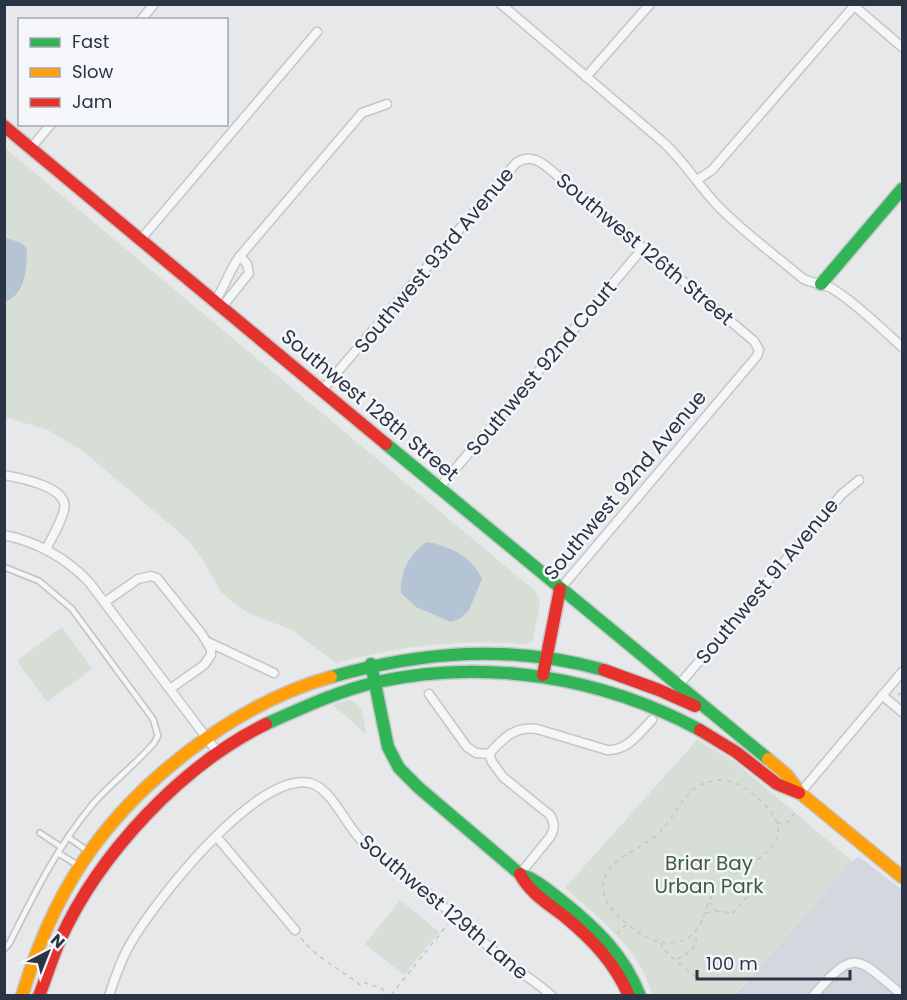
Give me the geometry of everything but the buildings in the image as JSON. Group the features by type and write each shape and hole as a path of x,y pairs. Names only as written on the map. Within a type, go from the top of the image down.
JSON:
{"street":[{"path":"143,18 154,4"},
{"path":"501,4 663,142 682,160 719,207 802,278 839,293 903,347"},
{"path":"586,77 650,4"},
{"path":"698,180 712,170 853,5 903,47"},
{"path":"141,239 317,32"},
{"path":"218,304 240,256 362,113 387,104"},
{"name":"Southwest 128th Street","path":"4,126 787,775 800,793 903,877"},
{"path":"31,148 49,126"},
{"name":"Southwest 126th Street","path":"524,158 537,160 548,167 754,341 759,350"},
{"name":"Southwest 93rd Avenue","path":"322,390 510,169 524,158"},
{"path":"821,284 903,189"},
{"name":"Southwest 92nd Court","path":"439,488 643,248"},
{"path":"218,304 249,273 247,264 240,256"},
{"name":"Southwest 92nd Avenue","path":"543,675 560,589 757,356 759,350"},
{"path":"4,475 40,484 54,491 63,500 64,510 46,549"},
{"name":"Southwest 91 Avenue","path":"678,686 842,494 859,480"},
{"path":"4,535 28,541 46,549 80,572 218,753"},
{"path":"105,602 138,579 151,576 157,578 208,642 211,649 208,661 170,689"},
{"path":"208,642 274,672"},
{"path":"22,996 47,926 89,852 131,802 168,766 238,717 274,698 317,680 401,658 503,653 546,657"},
{"name":"Southwest 128th Street","path":"546,657 626,678 711,714"},
{"path":"371,664 388,747 399,768 419,788 520,874 534,879 614,947 629,968 640,996"},
{"path":"800,793 903,672"},
{"path":"39,996 47,969 61,937 105,863 171,789 218,753 279,716 321,699 374,683 444,673 543,675"},
{"name":"Southwest 128th Street","path":"543,675 593,686 664,712 699,729 737,753 777,784 800,793"},
{"path":"429,694 467,747 476,753 489,754"},
{"path":"882,695 903,712"},
{"path":"489,754 507,735 529,728 607,750 618,750 627,745 652,720"},
{"path":"489,754 499,773 550,815 553,820 550,837 520,874"},
{"name":"Southwest 129th Lane","path":"216,836 252,806 283,787 297,783 317,786 368,846 423,889 509,964 552,996"},
{"path":"109,996 130,944 142,925 192,860 216,836 295,930"},
{"path":"89,852 105,863"},
{"path":"79,866 96,877"},
{"path":"520,874 527,887 606,954 620,974 629,996"},
{"path":"813,996 833,972 850,962 870,969 903,995"}],"lane":[{"path":"4,567 39,581 72,609 153,719 158,736 154,743 107,789 68,837 41,880 9,944 4,949"},
{"path":"40,833 62,847"},
{"path":"68,837 89,852"},
{"path":"58,853 79,866"}],"path":[{"path":"898,695 903,693"},
{"path":"718,780 741,786 766,806 777,824 776,837 766,854 728,879 714,891 695,933 681,941 659,942 626,924 608,905 603,891 609,869 657,834 668,823 685,796 696,786 718,780"},
{"path":"777,824 788,822 796,811"},
{"path":"706,913 716,910 731,915 749,895 736,888 728,879"},
{"path":"709,903 716,910"},
{"path":"305,944 360,985 363,982 381,988 390,996 451,920"},
{"path":"617,934 626,924"},
{"path":"676,960 695,948 698,940 695,933"},
{"path":"659,942 668,954 698,979"}],"shaded area":[{"path":"859,857 902,890 902,995 734,996 852,861"}],"green space":[{"path":"5,148 535,591 540,601 533,640 524,644 476,642 429,645 383,652 336,663 292,630 250,614 232,602 221,592 201,557 187,539 83,451 48,430 5,417"},
{"path":"62,627 92,669 47,702 17,661"},
{"path":"348,700 353,701 360,708 366,734 333,705"},
{"name":"Briar Bay Urban Park","path":"697,740 735,762 852,861 734,995 652,995 646,978 628,949 605,923 565,888"},
{"path":"400,900 439,932 404,975 365,944"}],"water":[{"path":"4,237 21,243 27,248 24,279 18,293 5,302"},
{"path":"427,542 444,546 459,554 472,564 482,579 469,610 461,618 451,622 416,607 401,593 402,578 407,564 415,552"}],"traffic: fast":[{"path":"821,284 902,189"},
{"path":"386,444 768,759"},
{"path":"331,677 399,661 467,654 535,656 604,670"},
{"path":"371,664 388,747 399,768 419,788 520,874 542,886 586,921 617,955 640,996"},
{"path":"266,724 320,700 377,682 418,675 460,672 543,677 583,685 624,697 700,730"}],"traffic: slow":[{"path":"22,996 33,961 63,894 104,833 130,803 192,749 225,726 296,689 331,677"},
{"path":"768,759 787,775 800,793 902,877"}],"traffic: jam":[{"path":"4,126 386,444"},
{"path":"543,675 560,589"},
{"path":"604,670 695,706"},
{"path":"39,996 57,947 77,908 120,845 174,788 203,763 266,724"},
{"path":"700,730 736,752 777,784 799,793"},
{"path":"520,874 534,892 564,916 602,952 617,973 629,996"}]}
